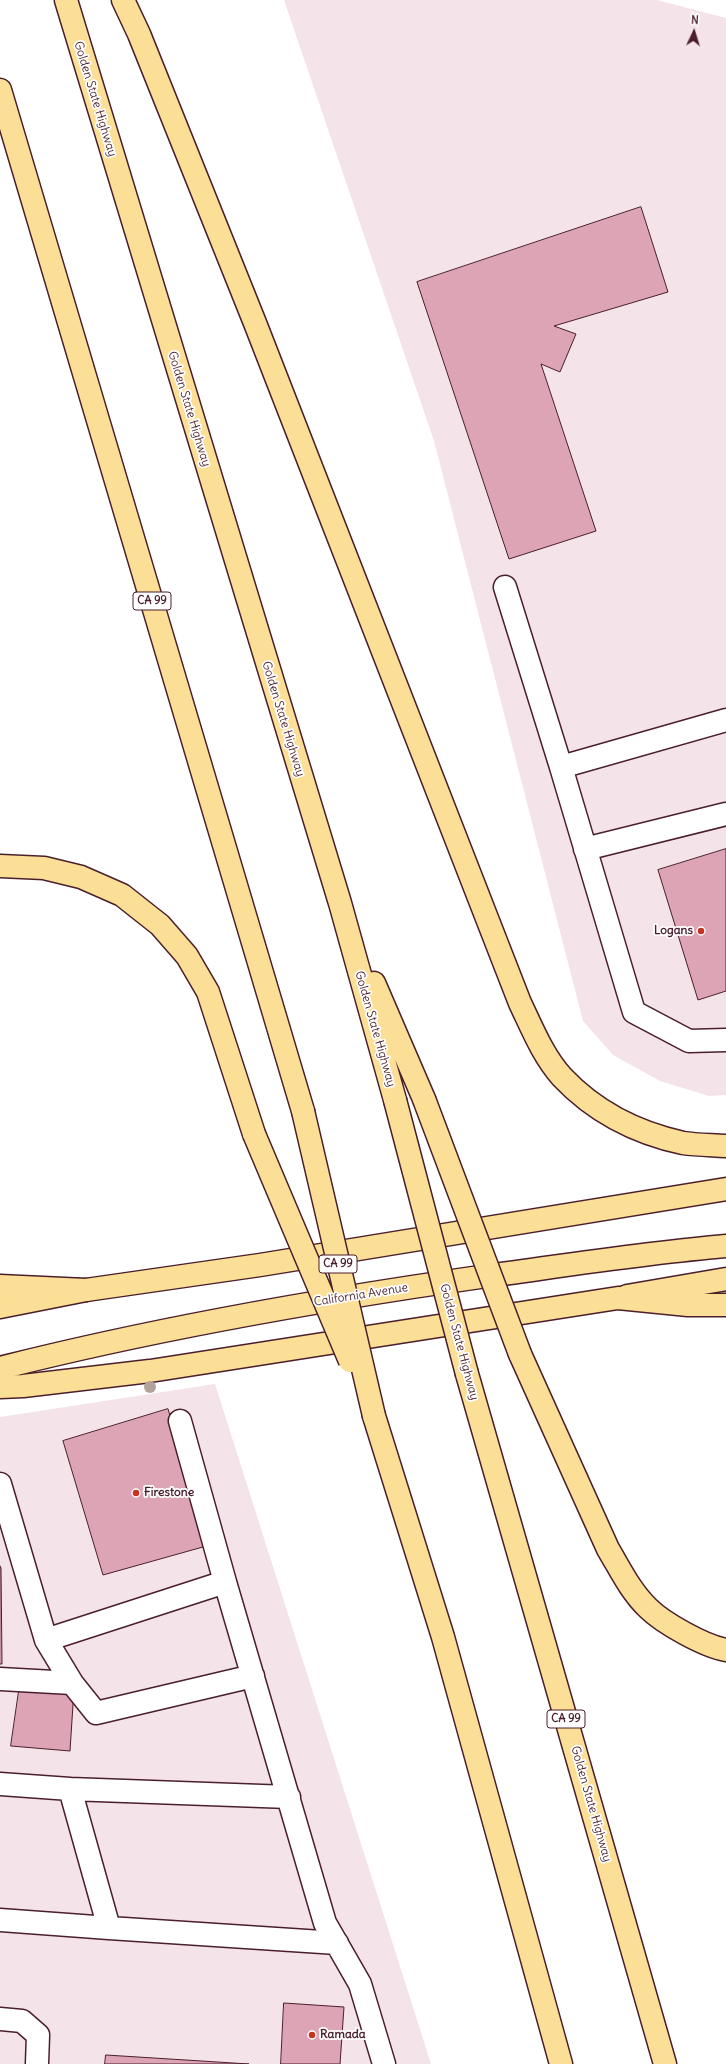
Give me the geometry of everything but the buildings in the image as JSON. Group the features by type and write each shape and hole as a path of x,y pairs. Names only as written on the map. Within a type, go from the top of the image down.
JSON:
{"main road":[{"name":"Golden State Highway","path":"66,0 73,28 340,903 395,1100 467,1374 665,2064"},
{"path":"123,0 139,34 255,323 520,1003 540,1045 562,1076 601,1110 636,1129 684,1143 726,1146"},
{"name":"CA 99","path":"0,90 303,1111 374,1416 443,1637 561,2064"},
{"path":"0,866 44,868 81,877 122,895 160,925 187,956 208,992 254,1134 374,1416"},
{"path":"340,903 424,1099 520,1354 608,1549 625,1577 648,1608 680,1631 726,1650"},
{"path":"0,1307 86,1290 260,1265 726,1189"},
{"name":"California Avenue","path":"0,1368 155,1333 344,1297 582,1263 726,1246"},
{"path":"0,1387 23,1386 150,1371 618,1298 726,1279"},
{"path":"0,1286 86,1290"},
{"path":"618,1298 688,1305 726,1305"}],"lane":[{"path":"505,587 561,767 634,1012 689,1041 726,1040"},
{"path":"561,767 726,720"},
{"path":"585,849 726,814"},
{"path":"180,1421 225,1582 325,1923 360,1984 384,2064"},
{"path":"0,1484 46,1640 72,1683 96,1713 253,1676"},
{"path":"46,1640 225,1582"},
{"path":"0,1679 72,1683"},
{"path":"0,1784 70,1789 289,1797"},
{"path":"70,1789 109,1928"},
{"path":"0,1920 337,1943"},
{"path":"0,2020 22,2021 38,2035 36,2064"}],"shaded area":[{"path":"284,0 657,0 726,18 726,1095 709,1096 660,1081 613,1055 583,1021 434,441"},
{"path":"215,1384 431,2064 0,2064 0,1417"}],"place":[{"name":"Logans","path":"701,931"},
{"name":"Firestone","path":"136,1493"},
{"name":"Ramada","path":"312,2035"}]}
